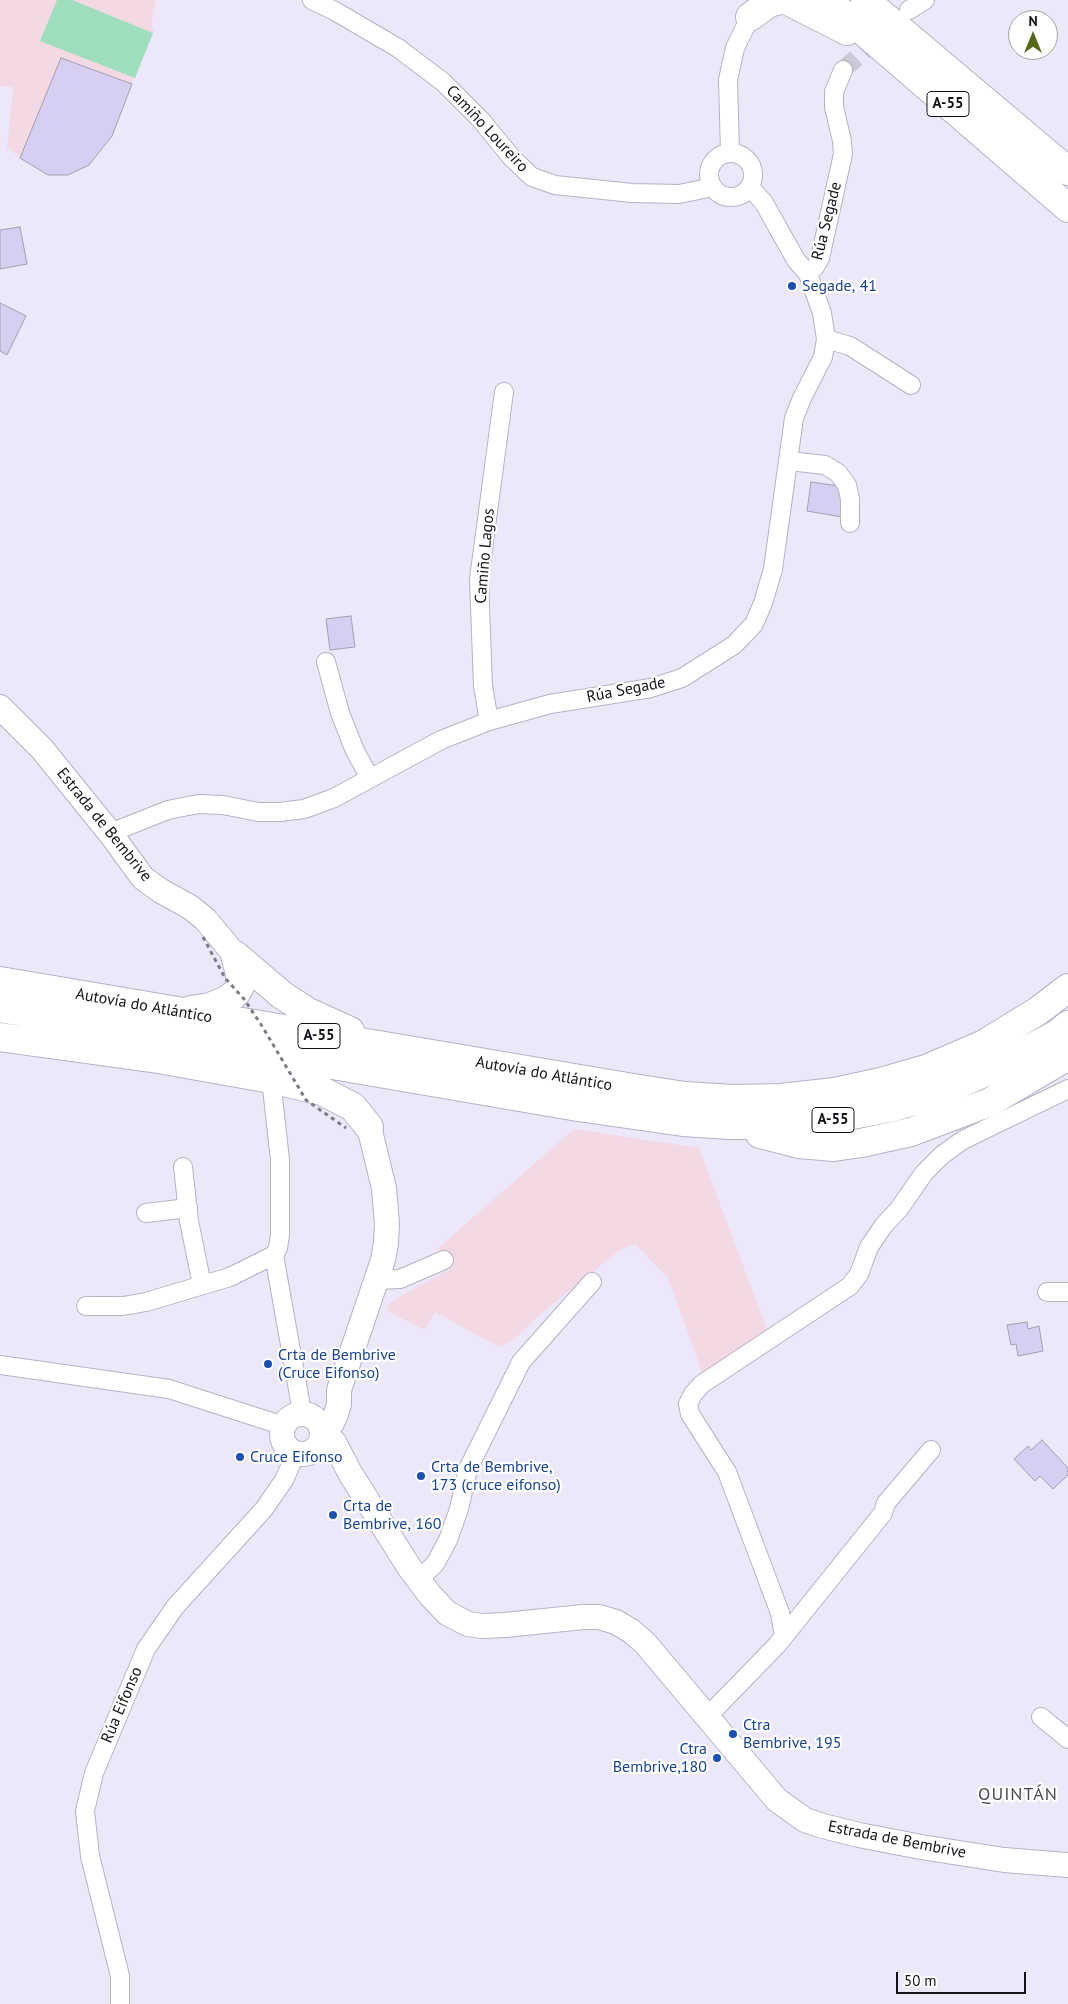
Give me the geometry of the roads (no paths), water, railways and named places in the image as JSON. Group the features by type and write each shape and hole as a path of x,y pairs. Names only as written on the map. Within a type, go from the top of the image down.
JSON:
{"highway":[{"path":"753,9 780,0"},
{"path":"786,0 884,49"},
{"name":"A-55","path":"827,0 1068,208"},
{"name":"A-55","path":"865,0 1068,171"},
{"path":"898,5 985,83 1033,141"},
{"path":"178,1012 210,1007 236,994 240,986 240,974 235,955"},
{"path":"235,955 282,995 308,1012 383,1046"},
{"name":"Autovía do Atlántico","path":"0,981 676,1094 732,1099 781,1098 836,1092 926,1069 984,1044 1038,1011 1068,988"},
{"name":"Autovía do Atlántico","path":"0,1008 578,1107 683,1122 730,1125 775,1125 817,1122 901,1105 932,1096 995,1068 1057,1034 1068,1025"},
{"path":"0,1037 158,1059 271,1079 322,1091 353,1107 357,1127"},
{"path":"730,1125 799,1144 834,1147 861,1143 911,1132 990,1102 1068,1056"}],"street":[{"name":"Camiño Loureiro","path":"312,0 333,10 398,48 443,82 481,120 512,158 532,177 555,185 632,193 679,194 713,187"},
{"path":"898,5 925,0"},
{"path":"730,152 728,80 735,48 753,9"},
{"name":"Rúa Segade","path":"110,833 168,810 198,804 223,805 258,812 304,809 334,798 442,740 489,721 550,704 651,688 682,678 734,645 754,624 764,603 773,568 794,418 802,398 823,358 826,339 822,313 808,274 820,258 843,154 834,107 834,92 843,70"},
{"path":"730,152 738,153 745,157 751,163 753,171 753,180 750,187 744,193 736,196 727,196 719,193 713,187 710,178 710,169 714,161 721,155 730,152"},
{"path":"750,187 764,203 796,260 808,274"},
{"path":"826,339 850,346 911,385"},
{"name":"Camiño Lagos","path":"489,721 483,686 479,579 504,392"},
{"path":"789,461 825,465 838,473 847,486 850,499 850,523"},
{"path":"326,662 340,713 355,751 370,778"},
{"name":"Estrada de Bembrive","path":"0,706 42,749 110,833 143,878 206,919 235,955"},
{"path":"86,1306 122,1306 146,1302 230,1277 274,1255 278,1248 280,1234 280,1160 271,1079"},
{"path":"784,1636 780,1613 727,1472 690,1414 688,1404 692,1394 702,1384 850,1286 860,1274 869,1247 884,1225 899,1209 924,1173 942,1155 963,1140 1068,1089"},
{"path":"306,1433 340,1390 376,1280 386,1243 386,1206 380,1169 357,1127"},
{"path":"183,1167 189,1221 202,1285"},
{"path":"146,1214 188,1208"},
{"path":"274,1255 306,1433"},
{"path":"376,1280 400,1279 444,1260"},
{"path":"418,1580 435,1564 448,1540 459,1509 468,1469 521,1362 592,1282"},
{"path":"1047,1292 1068,1292"},
{"path":"0,1365 169,1389 306,1433"},
{"name":"Estrada de Bembrive","path":"306,1433 326,1456 350,1473 418,1580 438,1605 458,1620 468,1624 505,1626 583,1617 599,1617 616,1622 631,1631 645,1643 777,1800 805,1820 859,1835 921,1847 1014,1861 1068,1865"},
{"name":"Rúa Eifonso","path":"120,2004 120,1976 90,1856 85,1811 94,1773 146,1649 175,1607 264,1509 284,1480 306,1433"},
{"path":"707,1717 784,1636 884,1513 886,1503 931,1450"},
{"path":"1041,1717 1068,1739"}],"tunnel":[{"path":"843,70 882,34"}],"place":[{"name":"Segade, 41","path":"792,286"},
{"name":"Crta de Bembrive (Cruce Eifonso)","path":"268,1364"},
{"name":"Cruce Eifonso","path":"240,1457"},
{"name":"Crta de Bembrive, 173 (cruce eifonso)","path":"421,1476"},
{"name":"Crta de Bembrive, 160","path":"333,1515"},
{"name":"Ctra Bembrive, 195","path":"733,1734"},
{"name":"Ctra Bembrive,180","path":"717,1758"}],"district":[{"name":"QUINTÁN","path":"1018,1795"}]}
